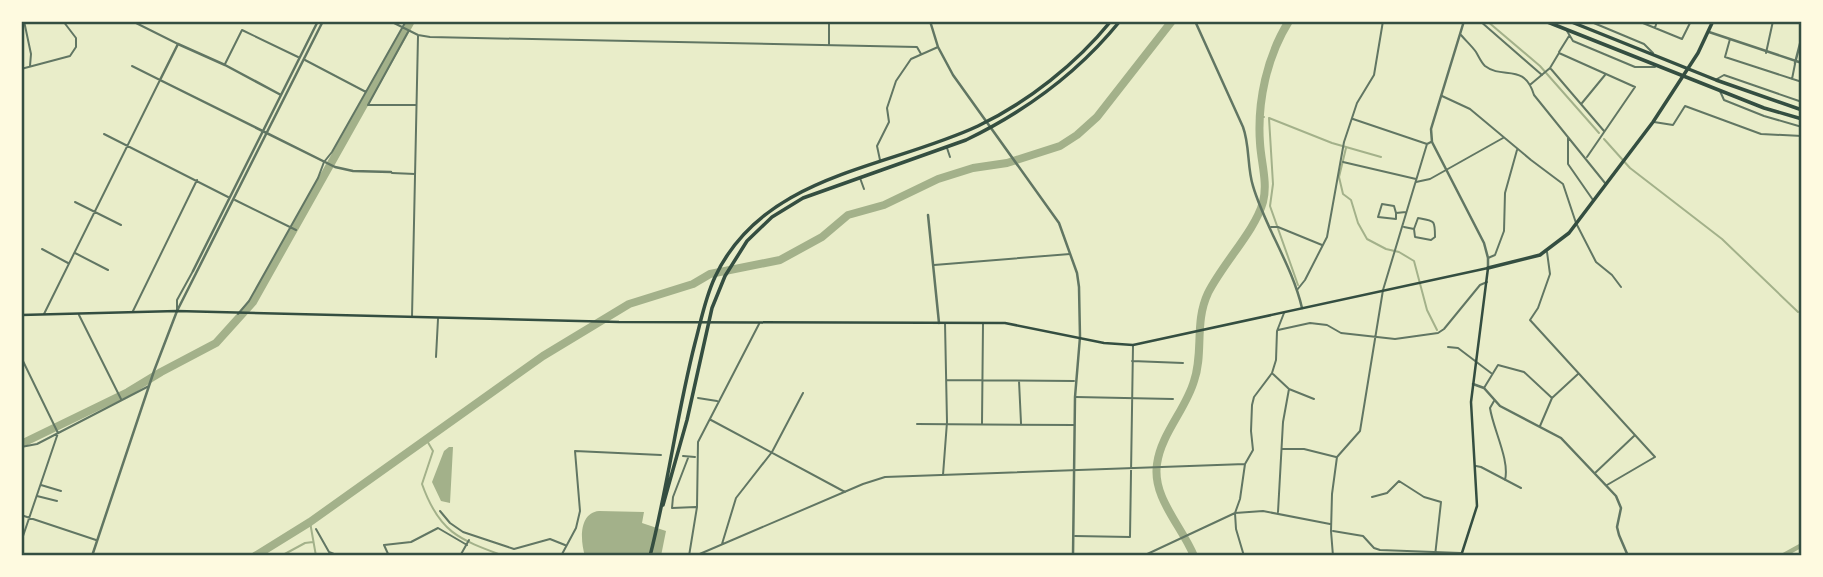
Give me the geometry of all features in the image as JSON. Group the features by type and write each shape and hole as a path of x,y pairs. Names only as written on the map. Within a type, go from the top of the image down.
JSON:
{"main road":[{"path":"650,556 700,322 715,277 724,260 754,222 800,191 987,121 1068,66 1111,21"},
{"path":"661,510 687,420 712,308 724,276 754,233 782,210 803,198 966,140 991,127 1052,89 1083,62 1120,21"},
{"path":"1545,21 1656,67 1764,108 1802,119"},
{"path":"1569,21 1716,80 1802,110"},
{"path":"21,316 177,311 619,322 983,323 1029,327 1133,345 1488,268 1547,252 1569,233 1653,122 1688,69 1713,21"},
{"path":"1461,555 1478,506 1471,402 1488,268"}],"street":[{"path":"21,69 70,56 76,47 76,38 63,21"},
{"path":"132,21 281,95"},
{"path":"92,556 177,311 235,200 318,21"},
{"path":"177,311 177,300 262,131 323,21"},
{"path":"390,21 418,35 917,47 921,54"},
{"path":"241,314 318,178 324,162 406,21"},
{"path":"829,46 830,21"},
{"path":"930,21 938,47 953,75 1059,223 1071,254 1079,287 1080,337 1075,397 1073,556"},
{"path":"1195,21 1243,127 1248,142 1250,175 1257,198 1302,308"},
{"path":"1296,290 1305,280 1327,237 1352,118 1357,103 1374,75 1383,21"},
{"path":"1464,21 1431,129 1432,142 1484,243 1488,268"},
{"path":"1480,21 1543,75"},
{"path":"1589,21 1644,44 1655,56"},
{"path":"1638,21 1682,39 1691,21"},
{"path":"1655,29 1657,21"},
{"path":"1766,53 1773,21"},
{"path":"24,22 31,54 30,67"},
{"path":"21,26 24,22"},
{"path":"225,65 243,30 367,92"},
{"path":"408,30 368,105 417,105"},
{"path":"1566,30 1573,41 1635,67 1656,67"},
{"path":"1709,32 1795,63 1802,63"},
{"path":"412,318 418,35"},
{"path":"1461,35 1483,64 1521,76 1531,84 1534,95 1605,183"},
{"path":"1531,84 1549,69 1570,36"},
{"path":"1791,80 1802,36"},
{"path":"1730,39 1725,57 1802,82"},
{"path":"43,315 178,44"},
{"path":"880,161 877,146 889,122 887,108 896,81 911,59 938,47"},
{"path":"1559,53 1635,86 1586,158"},
{"path":"132,66 335,167 353,171 416,174"},
{"path":"1549,69 1604,132"},
{"path":"1581,104 1606,74"},
{"path":"1716,80 1724,75 1802,102"},
{"path":"1720,90 1724,100 1802,127"},
{"path":"1441,95 1470,109 1563,184 1576,223 1598,265 1612,275 1621,287"},
{"path":"1653,122 1673,125 1685,106 1760,134 1802,136"},
{"path":"1352,118 1427,144 1432,142"},
{"path":"104,134 229,197"},
{"path":"1567,136 1568,164 1593,200"},
{"path":"1341,161 1427,181 1504,138"},
{"path":"1333,556 1331,524 1337,457 1360,430 1383,290 1427,144"},
{"path":"947,147 950,157"},
{"path":"1488,258 1495,255 1504,231 1503,204 1518,149"},
{"path":"859,177 864,189"},
{"path":"132,313 197,180"},
{"path":"235,200 295,230"},
{"path":"75,202 121,225"},
{"path":"1382,204 1394,206 1396,213 1396,219 1378,217 1382,204"},
{"path":"1396,213 1407,212"},
{"path":"928,215 939,323"},
{"path":"1417,218 1433,221 1435,238 1415,237 1414,229 1417,218"},
{"path":"1271,227 1278,227 1323,245"},
{"path":"1403,227 1414,229"},
{"path":"42,249 69,263"},
{"path":"1547,252 1550,274 1538,309 1530,320 1654,457 1606,485"},
{"path":"74,253 108,270"},
{"path":"934,265 1071,254"},
{"path":"1277,331 1310,323 1327,325 1341,333 1395,339 1440,332 1480,285 1487,282"},
{"path":"1244,556 1235,513 1245,464 1253,450 1251,431 1254,397 1272,373 1276,360 1277,331 1284,312"},
{"path":"79,315 121,399"},
{"path":"436,357 438,318"},
{"path":"689,556 697,507 698,442 760,323"},
{"path":"943,476 946,323"},
{"path":"982,424 983,323"},
{"path":"1074,536 1130,537 1130,398 1133,345"},
{"path":"1448,347 1458,348 1492,374"},
{"path":"21,357 58,432 21,542"},
{"path":"1132,361 1183,363"},
{"path":"1484,388 1498,365 1524,372 1552,398"},
{"path":"1272,373 1289,388 1314,399"},
{"path":"1540,426 1552,398 1579,373"},
{"path":"946,380 1076,382"},
{"path":"1019,381 1021,424"},
{"path":"21,447 37,443 150,383"},
{"path":"1473,384 1484,388 1494,401 1507,410 1566,442 1616,496 1621,506 1618,527 1628,556"},
{"path":"1278,513 1289,388"},
{"path":"722,544 736,498 772,452 803,393"},
{"path":"1075,397 1173,399"},
{"path":"698,398 719,401"},
{"path":"1494,401 1490,408 1493,426 1507,467 1505,480"},
{"path":"709,419 846,492"},
{"path":"917,424 1075,425"},
{"path":"1595,473 1635,435"},
{"path":"1282,449 1304,449 1337,457"},
{"path":"561,556 576,528 580,511 575,451 661,455"},
{"path":"683,456 697,457"},
{"path":"688,458 673,497 672,508 697,507"},
{"path":"695,556 886,477 1245,464"},
{"path":"1476,466 1521,488"},
{"path":"1372,497 1387,493 1399,481 1424,497 1441,502 1435,554"},
{"path":"40,485 61,491"},
{"path":"36,496 57,501"},
{"path":"440,511 450,523 463,532 514,549 550,539 566,546"},
{"path":"1143,556 1235,513 1278,513 1331,524"},
{"path":"21,515 98,540"},
{"path":"389,556 384,545 411,542 438,528 467,545"},
{"path":"316,529 329,552 339,556"},
{"path":"1331,531 1363,536 1374,548 1380,550 1472,556"},
{"path":"460,556 469,540"}],"shaded area":[{"path":"453,447 450,503 441,501 432,482 444,451"},
{"path":"644,512 642,523 666,531 661,556 585,556 582,542 584,522 592,513"}],"waterway":[{"path":"21,444 128,392 216,343 253,302 411,21"},
{"path":"255,556 310,522 543,356 629,304 693,284 710,274 780,260 822,237 848,215 884,205 938,179 973,168 1007,163 1060,146 1097,117 1172,21"},
{"path":"1194,556 1163,500 1157,464 1163,442 1194,381 1201,315 1208,293 1246,236 1263,202 1265,180 1259,127 1262,96 1269,64 1289,21"},
{"path":"1487,21 1540,66 1599,133"},
{"path":"1298,285 1270,206 1273,184 1269,118 1332,143 1381,157"},
{"path":"1604,139 1630,168 1722,239 1798,312"},
{"path":"1346,148 1339,177 1343,194 1351,200 1358,223 1367,239 1414,261 1427,310 1437,330"},
{"path":"426,439 433,451 422,484 436,513 452,532 504,556"},
{"path":"310,522 316,556"},
{"path":"281,556 305,543 313,542"},
{"path":"1782,556 1802,545"},
{"path":"536,556 578,556"}]}
